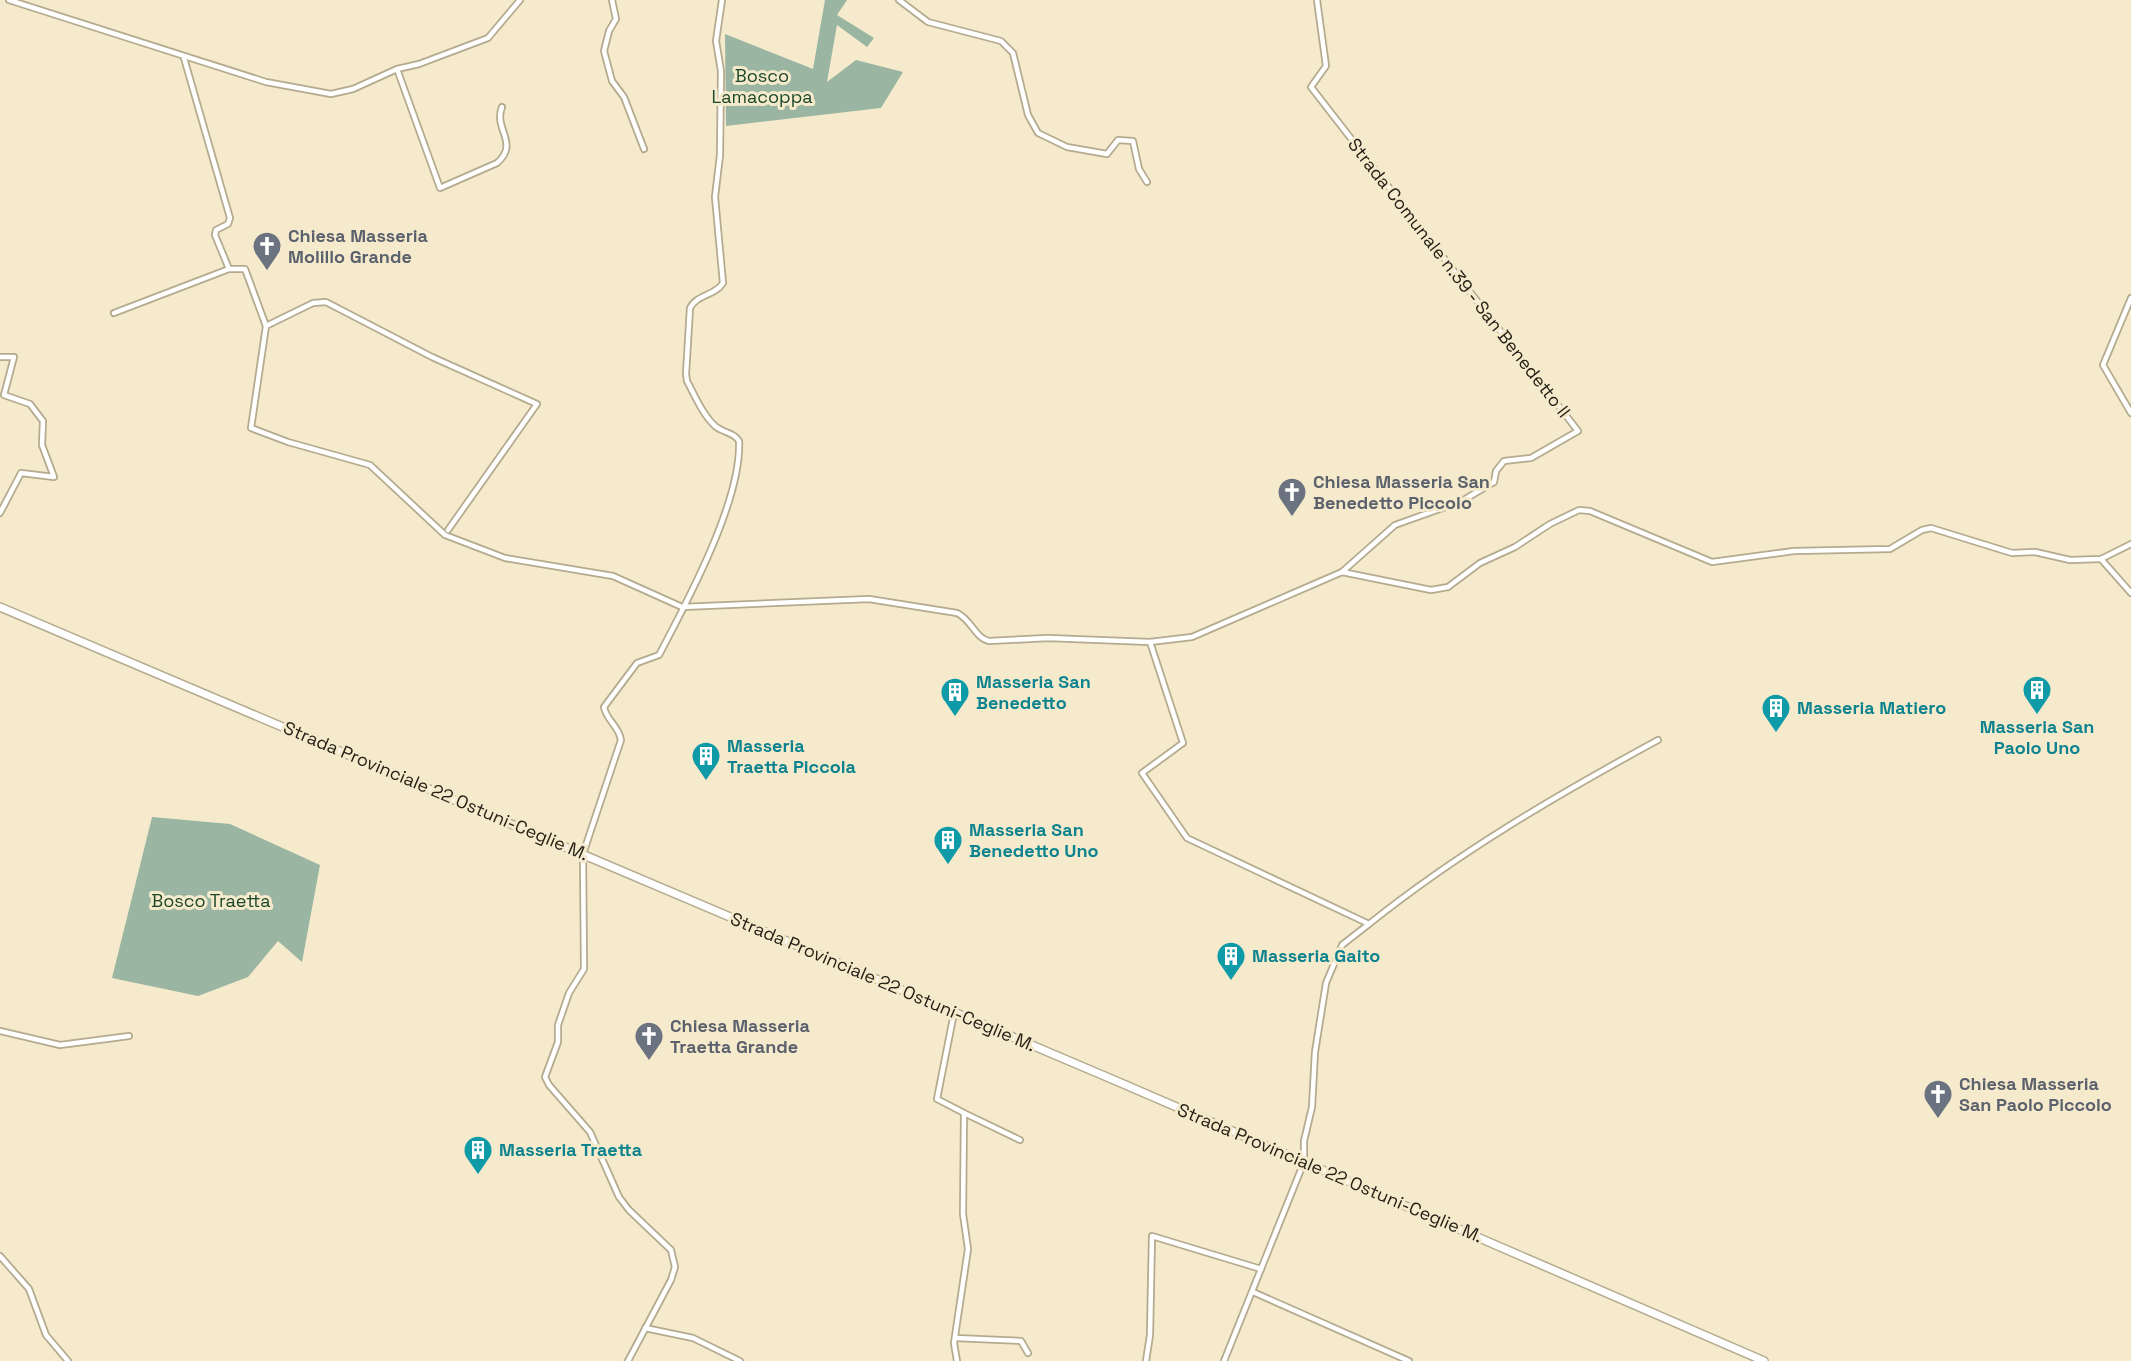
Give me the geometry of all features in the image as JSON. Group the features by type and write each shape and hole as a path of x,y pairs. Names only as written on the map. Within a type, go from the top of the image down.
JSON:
{"main road":[{"name":"Strada Provinciale 22 Ostuni-Ceglie M.","path":"0,607 1304,1162 1764,1361"}],"street":[{"path":"9,0 184,58 219,65 266,81 331,94 353,89 397,69 419,64 488,38 520,0"},
{"path":"612,0 616,19 609,31 604,51 612,81 624,97 644,149"},
{"path":"628,1361 671,1280 675,1258 671,1250 629,1210 619,1197 590,1132 549,1085 545,1077 558,1042 558,1025 569,993 584,969 583,854 621,740 620,731 605,713 604,707 638,663 659,655 709,554 733,486 740,447 735,435 717,428 709,420 687,381 686,374 690,308 696,300 720,288 723,283 715,197 720,155 721,71 716,41 722,0"},
{"path":"899,0 928,22 1001,41 1013,53 1028,115 1038,133 1067,147 1107,154 1118,140 1133,141 1139,170 1147,182"},
{"name":"Strada Comunale n.39 - San Benedetto II","path":"1317,0 1326,66 1311,87 1578,431 1532,458 1504,461 1496,471 1494,482 1462,501 1395,525 1342,572"},
{"path":"184,58 230,218 228,224 215,233 229,268"},
{"path":"397,69 440,188 504,157 508,147 500,112 502,106"},
{"path":"114,313 229,268 245,269 266,326 251,428 255,432 370,465 445,535 505,558 613,576 682,607 877,599 957,613 966,618 983,640 989,641 1048,638 1150,642 1192,637 1342,572 1431,590 1448,587 1480,563 1515,547 1550,524 1579,510 1590,511 1712,562 1794,551 1890,549 1922,530 1931,528 2012,553 2035,552 2070,560 2101,559 2131,544"},
{"path":"2131,298 2103,365 2131,413"},
{"path":"266,326 313,303 326,302 432,357 537,404 448,530"},
{"path":"0,357 14,357 4,395 30,404 43,421 42,445 54,477 21,473 0,513"},
{"path":"2101,559 2131,593"},
{"path":"1150,642 1183,743 1142,772 1187,838 1369,924"},
{"path":"1224,1361 1304,1162 1304,1141 1312,1107 1315,1052 1326,983 1342,945 1440,869 1496,832 1545,802 1658,740"},
{"path":"954,1013 937,1099 1020,1140"},
{"path":"0,1031 60,1045 129,1036"},
{"path":"957,1361 955,1338 968,1249 963,1214 964,1113"},
{"path":"1146,1361 1150,1335 1152,1236 1261,1269"},
{"path":"0,1256 29,1289 46,1335 68,1361"},
{"path":"1252,1292 1409,1361"},
{"path":"645,1328 693,1338 740,1361"},
{"path":"955,1338 1021,1341 1028,1353"}],"green space":[{"name":"Bosco Lamacoppa","path":"825,0 847,0 837,15 874,38 867,47 837,25 827,82 856,60 903,72 881,108 726,126 725,34 813,69"},
{"name":"Bosco Traetta","path":"152,817 230,824 320,865 302,962 278,941 248,977 198,996 112,978"}],"place":[{"name":"Chiesa Masseria Molillo Grande","path":"267,272"},
{"name":"Chiesa Masseria San Benedetto Piccolo","path":"1292,518"},
{"name":"Masseria San Paolo Uno","path":"2037,716"},
{"name":"Masseria San Benedetto","path":"955,718"},
{"name":"Masseria Matiero","path":"1776,734"},
{"name":"Masseria Traetta Piccola","path":"706,782"},
{"name":"Masseria San Benedetto Uno","path":"948,866"},
{"name":"Masseria Gaito","path":"1231,982"},
{"name":"Chiesa Masseria Traetta Grande","path":"649,1062"},
{"name":"Chiesa Masseria San Paolo Piccolo","path":"1938,1120"},
{"name":"Masseria Traetta","path":"478,1176"}]}
